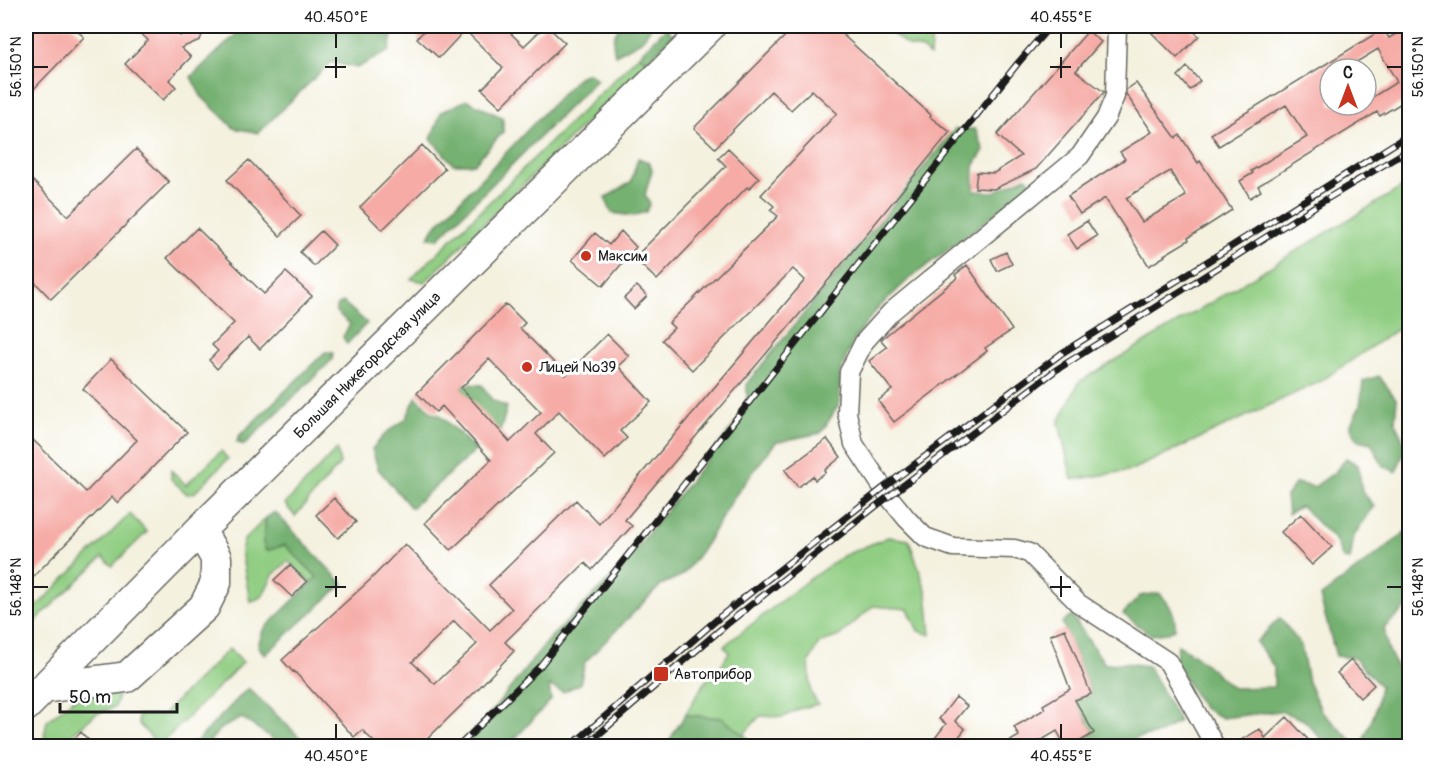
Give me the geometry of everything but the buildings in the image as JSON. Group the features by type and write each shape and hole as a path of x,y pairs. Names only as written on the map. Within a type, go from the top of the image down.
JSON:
{"main road":[{"name":"Большая Нижегородская улица","path":"34,697 711,26"},
{"path":"34,697 127,677 204,607 216,583 216,558 200,530"}],"street":[{"path":"1118,26 1115,96 1106,118 1080,156 891,312 864,342 849,372 847,413 854,444 882,489 925,537 953,547 1014,549 1029,553 1078,603 1168,662 1215,747"}],"green space":[{"path":"245,26 394,26 389,51 357,68 331,62 258,133 234,128 201,96 191,77"},
{"path":"620,26 652,26 641,41 615,55 613,39"},
{"path":"877,26 925,26 932,30 930,56 922,49 908,46 893,34"},
{"path":"667,27 673,36 647,62 639,55"},
{"path":"639,55 647,62 425,282 411,279"},
{"path":"589,73 597,79 438,239 428,238 434,228 578,77"},
{"path":"467,100 503,118 503,132 474,164 453,164 431,139 441,112"},
{"path":"955,129 975,129 984,150 974,166 974,191 994,192 1026,177 1032,183 908,280 878,308 855,338 840,372 840,403 821,433 776,442 734,497 706,544 683,575 661,585 585,662 580,684 563,692 549,686 551,700 508,746 465,746 548,640 620,569 747,409 747,383"},
{"path":"638,158 649,162 652,170 645,195 650,203 646,212 633,216 612,213 605,198 631,182"},
{"path":"1409,183 1409,321 1321,381 1132,470 1072,480 1059,422 1079,382"},
{"path":"343,302 367,323 347,344 343,337 350,324 336,312 336,307"},
{"path":"325,352 333,353 332,360 244,445 237,442 239,436"},
{"path":"1379,376 1397,400 1395,421 1406,447 1396,472 1383,466 1371,443 1358,440 1350,426 1360,406 1363,381"},
{"path":"465,384 482,385 492,400 507,407 500,432 449,399"},
{"path":"416,397 434,414 439,414 476,450 411,508 378,469 372,449 387,432 406,419"},
{"path":"337,449 340,464 295,516 285,504"},
{"path":"221,451 228,459 194,493 187,494 171,479 171,470 186,485"},
{"path":"1346,458 1358,465 1362,491 1374,506 1354,536 1350,560 1343,559 1336,541 1301,506 1288,514 1286,496 1296,483 1314,487 1335,472"},
{"path":"275,512 343,584 265,655 258,646 263,630 317,577 285,545 266,551 263,543 266,518"},
{"path":"130,514 147,532 112,566 103,557 26,630 26,617"},
{"path":"266,518 263,542 285,545 317,577 311,583 288,561 273,575 262,597 250,602 241,551 244,540"},
{"path":"1409,530 1409,605 1384,628 1388,649 1401,676 1398,724 1409,734 1409,746 1361,746 1375,712 1380,686 1354,658 1336,656 1320,597"},
{"path":"888,537 909,540 927,593 931,635 918,631 908,609 873,606 839,636 819,643 809,662 811,693 818,704 798,709 784,717 760,716 743,735 722,718 685,715 704,683 721,666 729,652 724,646 804,583 843,556"},
{"path":"1159,593 1171,610 1175,629 1167,633 1151,635 1123,614 1140,596"},
{"path":"1072,616 1105,664 1126,663 1148,666 1179,721 1159,734 1136,738 1122,746 1071,746 1094,733 1075,700 1091,694 1062,622"},
{"path":"1280,618 1301,645 1308,682 1322,712 1358,746 1328,746 1304,720 1280,711 1222,718 1203,708 1175,663 1178,645 1196,656 1233,688 1274,687 1274,667 1256,642"},
{"path":"229,649 243,662 159,746 138,723 138,715 162,715"},
{"path":"248,688 309,746 283,746 242,718 220,729 206,746 192,746"},
{"path":"113,693 118,697 115,707 96,714 60,744 50,743 44,736 47,721 76,697"},
{"path":"685,715 722,718 755,746 669,746 667,744"}],"railway":[{"path":"459,746 540,666 1018,63 1050,26"},
{"path":"571,746 721,616 882,489 1062,353 1410,134"},
{"path":"585,746 727,624 876,506 1056,370 1320,203 1410,149"}],"place":[{"name":"Максим","path":"586,256"},
{"name":"Лицей №39","path":"527,367"},
{"name":"Автоприбор","path":"661,674"}]}
